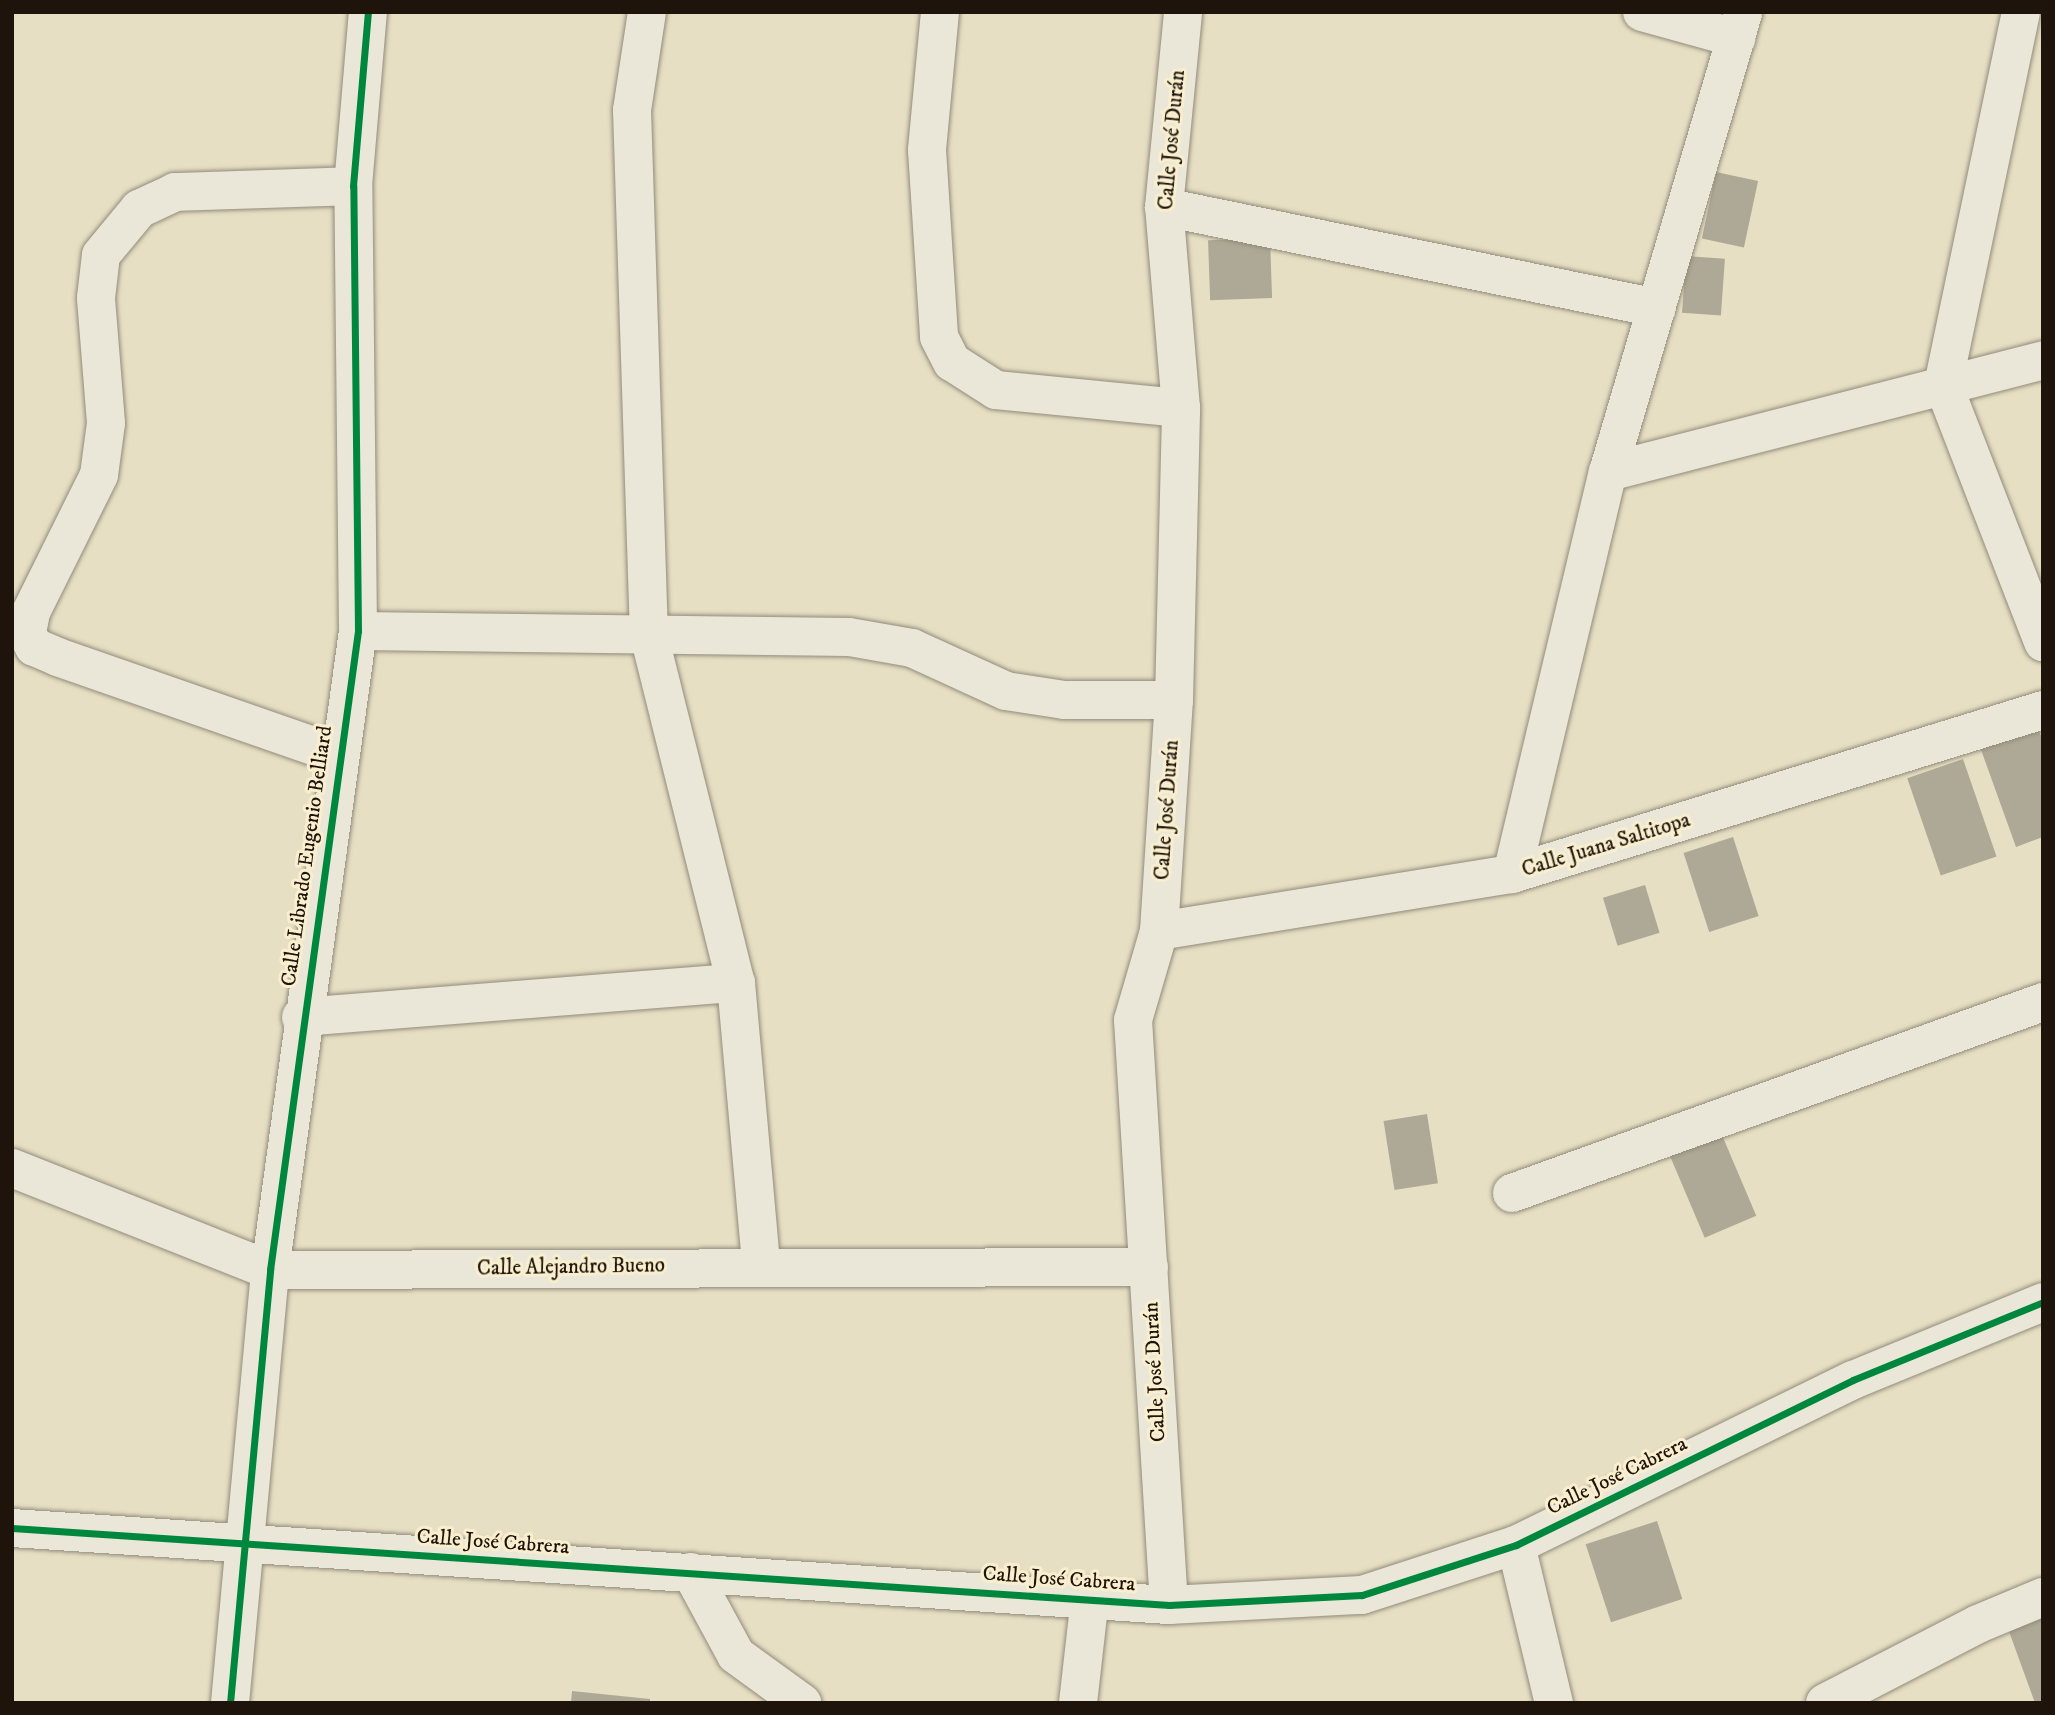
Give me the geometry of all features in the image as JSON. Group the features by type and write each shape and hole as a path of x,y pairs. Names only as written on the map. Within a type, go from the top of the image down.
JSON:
{"street":[{"name":"Calle Librado Eugenio Belliard","path":"230,1703 270,1270 302,1017 358,631 353,186 368,12"},
{"path":"647,12 632,110 649,635 736,983 761,1265"},
{"path":"940,12 927,150 939,337 952,362 996,390 1181,408"},
{"name":"Calle José Durán","path":"1169,1605 1133,1020 1159,931 1174,699 1181,408 1164,207 1183,12"},
{"path":"1512,874 1608,472 1740,25 1642,12"},
{"path":"2021,12 1943,384 2043,642"},
{"path":"339,755 34,648 27,634 31,612 99,475 106,423 96,298 101,255 139,209 175,192 353,186"},
{"path":"1164,207 1657,308"},
{"path":"1608,472 2043,360"},
{"path":"358,631 849,637 912,648 1006,691 1064,700 1174,699"},
{"name":"Calle Juana Saltitopa","path":"1159,931 1512,874 2043,710"},
{"path":"302,1017 736,983"},
{"path":"1512,1193 2043,1002"},
{"name":"Calle Alejandro Bueno","path":"12,1168 270,1270 761,1265 1149,1267"},
{"name":"Calle José Cabrera","path":"12,1528 1090,1597 1169,1605 1362,1595 1516,1545 1853,1380 2043,1302"},
{"path":"1516,1545 1554,1703"},
{"path":"691,1572 736,1655 802,1703"},
{"path":"1078,1703 1090,1597"},
{"path":"1825,1703 1978,1624 2043,1597"}],"building":[{"path":"1716,172 1758,181 1744,247 1702,239"},
{"path":"1270,238 1272,298 1210,300 1208,240"},
{"path":"1686,256 1725,259 1721,316 1682,313"},
{"path":"2037,726 2043,741 2043,837 2016,847 1980,747"},
{"path":"1963,759 1997,856 1941,876 1907,778"},
{"path":"1733,837 1759,916 1709,932 1684,853"},
{"path":"1645,885 1660,933 1618,946 1603,898"},
{"path":"1427,1114 1438,1183 1394,1190 1384,1121"},
{"path":"1716,1121 1756,1216 1705,1238 1664,1143"},
{"path":"1657,1521 1682,1599 1611,1622 1586,1544"},
{"path":"2043,1613 2043,1703 2035,1703 2007,1626"},
{"path":"572,1691 650,1699 650,1703 571,1703"}],"cycle path":[{"path":"230,1703 270,1270 358,631 353,186 368,12"},
{"path":"12,1528 1169,1605 1362,1595 1516,1545 1853,1380 2043,1302"}]}
